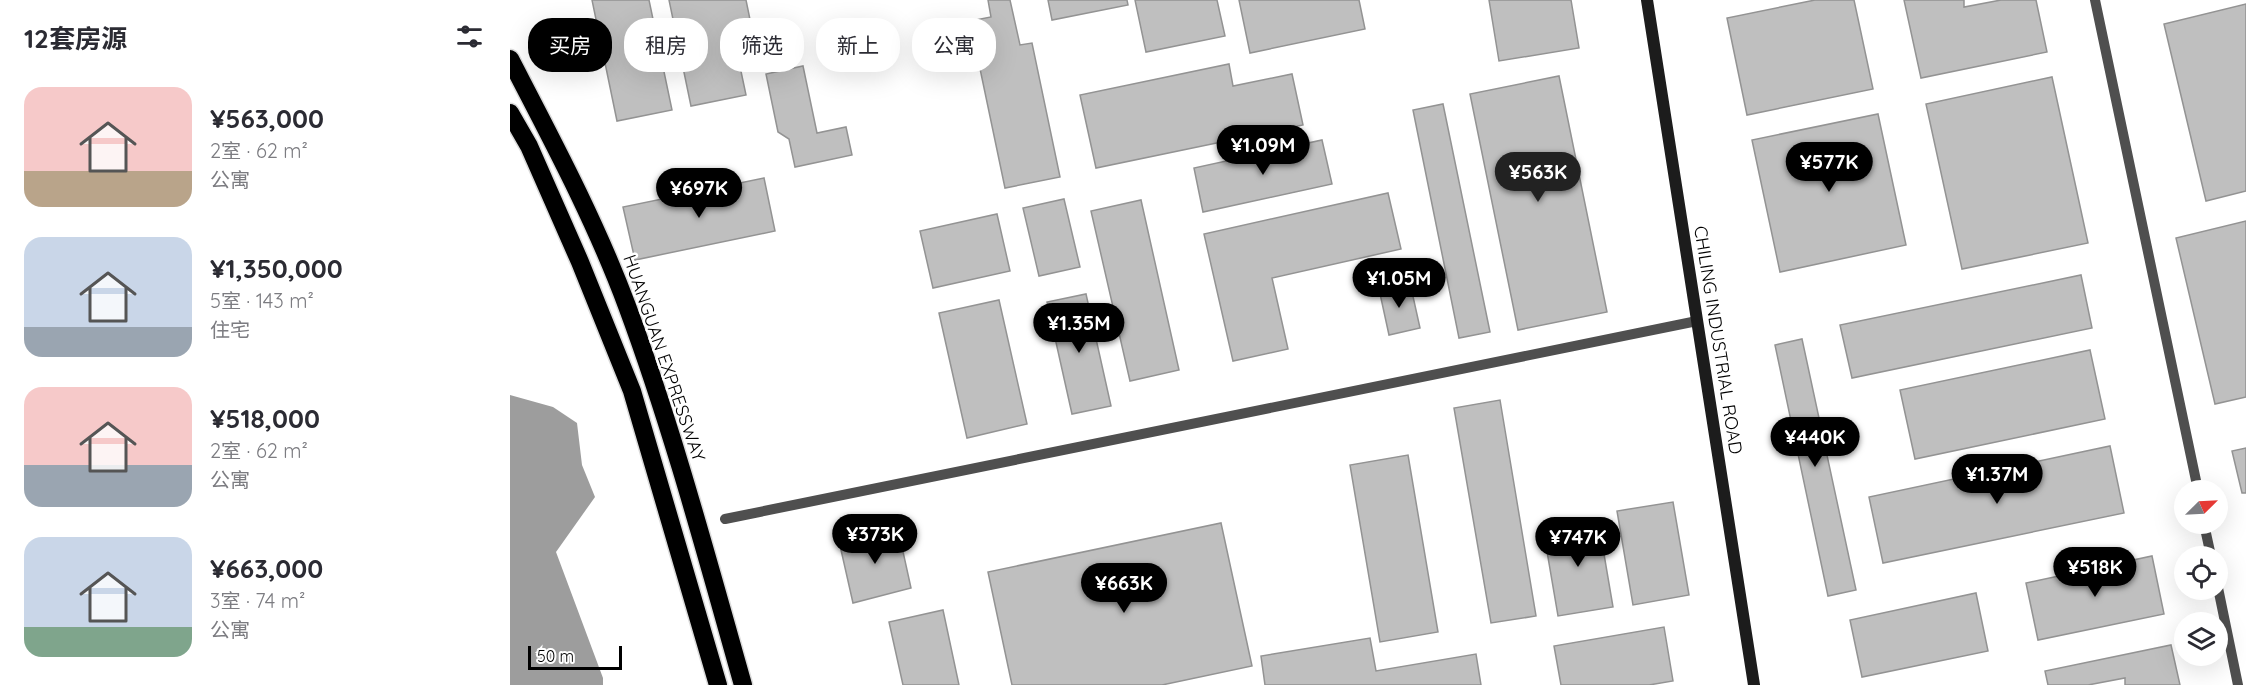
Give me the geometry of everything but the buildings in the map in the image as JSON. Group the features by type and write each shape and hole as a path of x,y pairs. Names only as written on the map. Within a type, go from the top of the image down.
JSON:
{"highway":[{"name":"HUANGUAN EXPRESSWAY","path":"510,59 581,195 627,305 672,435 743,685"},
{"path":"510,113 529,146 580,262 632,392 718,685"}],"street":[{"name":"CHILING INDUSTRIAL ROAD","path":"1647,0 1754,685"},
{"path":"2095,0 2196,480"},
{"path":"725,519 1697,321"},
{"path":"2220,600 2238,685"}],"shaded area":[{"path":"510,395 553,407 577,423 582,465 595,497 556,552 603,678 603,685 510,685"}]}
